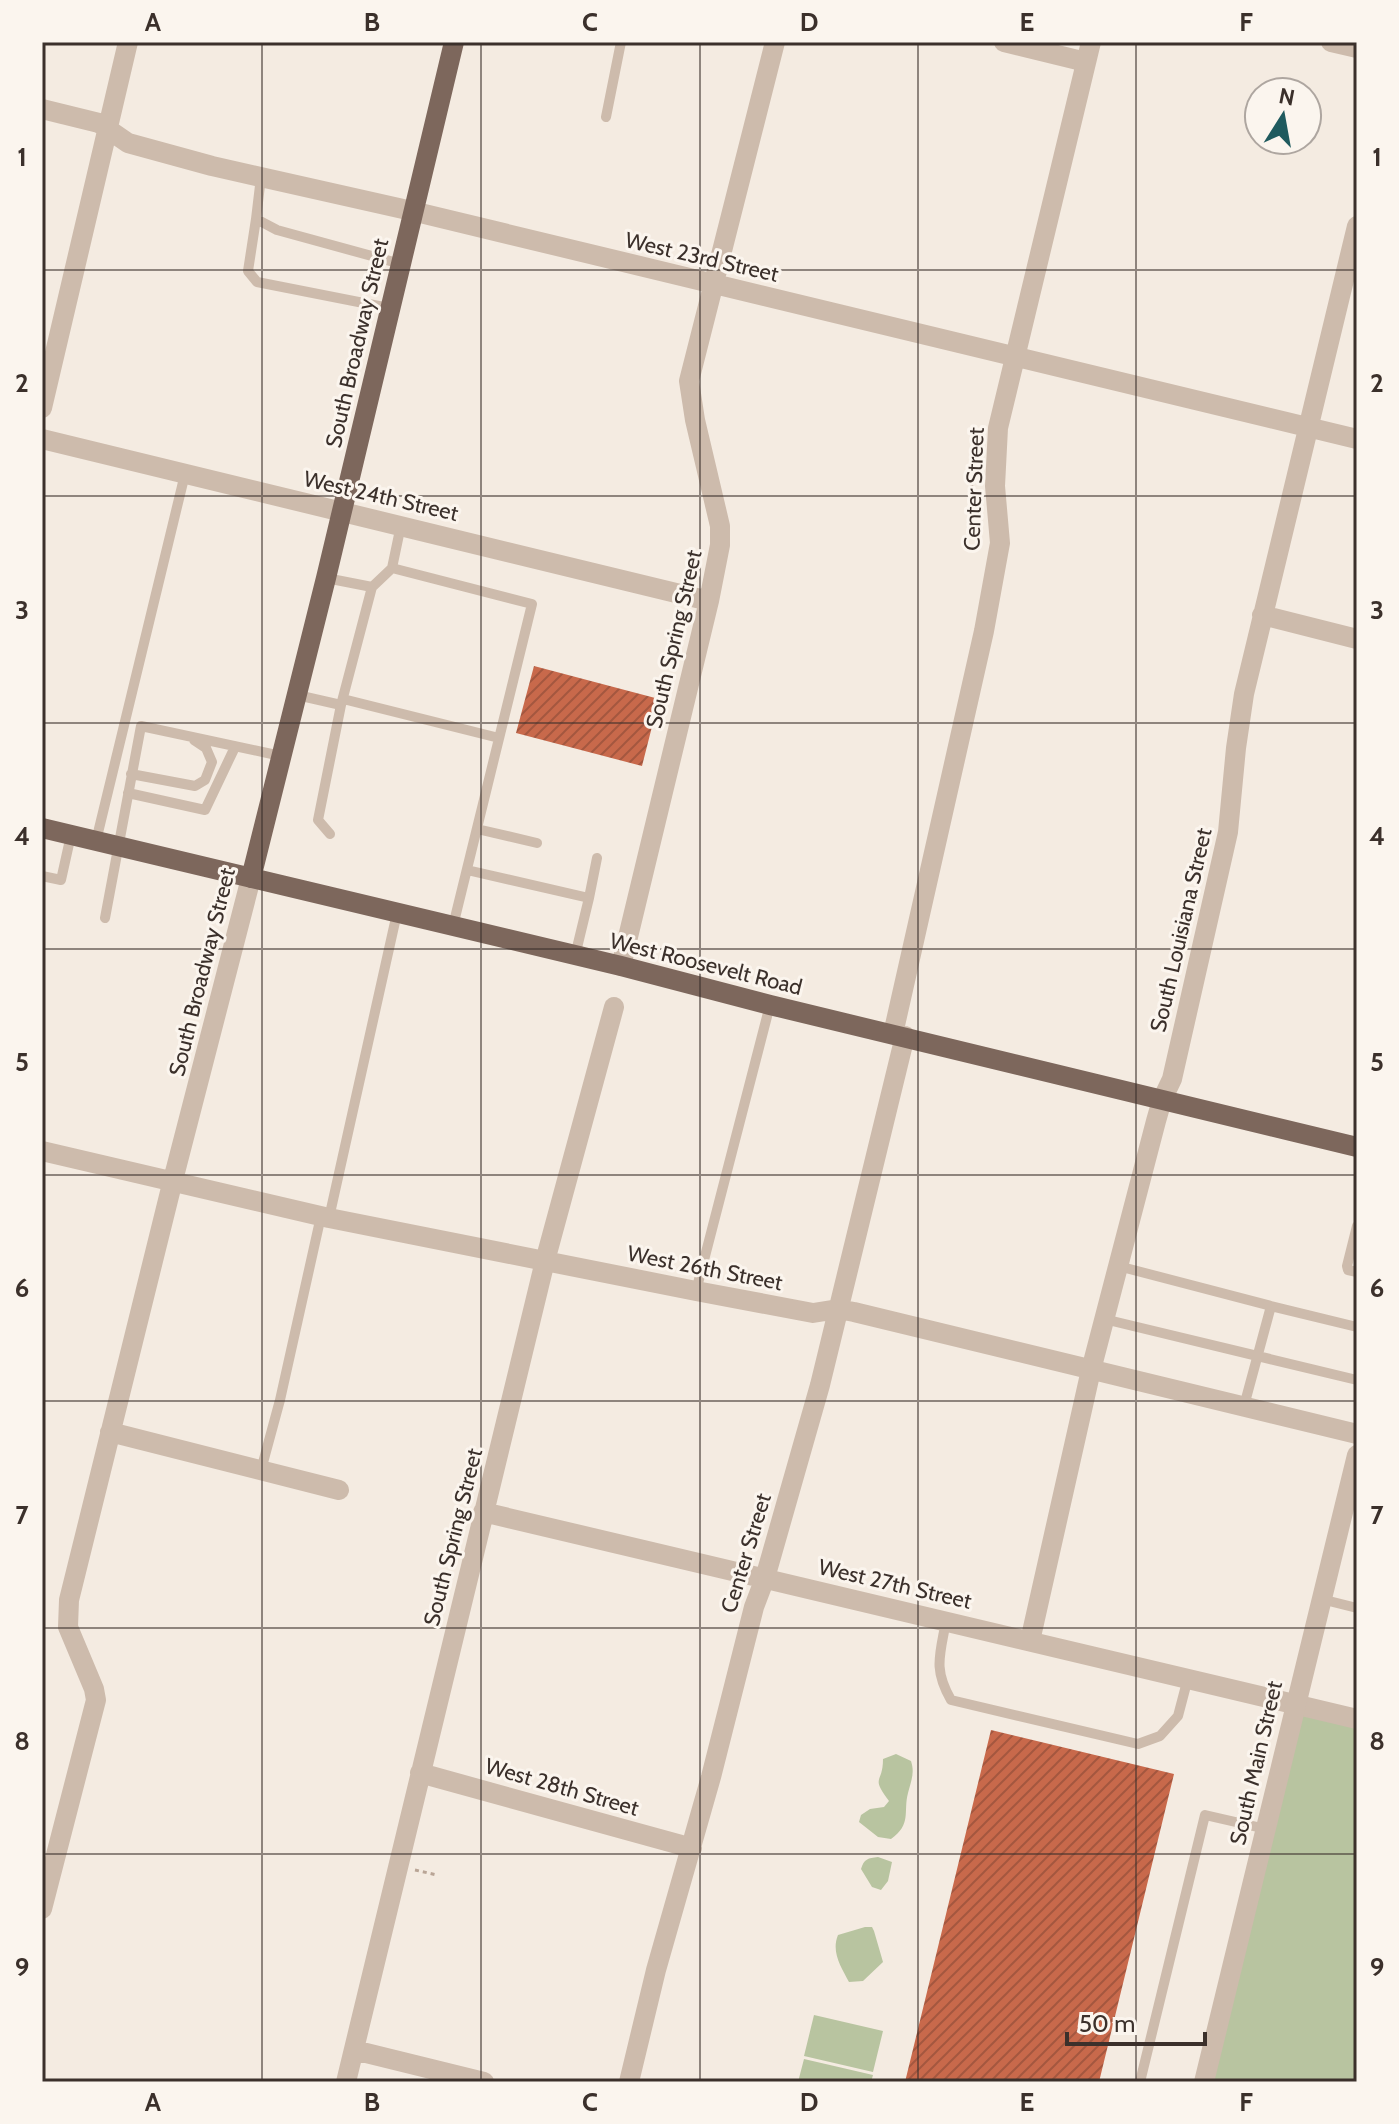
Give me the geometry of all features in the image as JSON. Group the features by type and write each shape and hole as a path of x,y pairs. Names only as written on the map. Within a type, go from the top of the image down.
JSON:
{"main road":[{"name":"South Broadway Street","path":"251,878 454,42"},
{"name":"West Roosevelt Road","path":"42,828 1357,1147"}],"street":[{"path":"42,408 128,42"},
{"name":"South Spring Street","path":"621,966 720,545 720,526 689,381 775,42"},
{"path":"1004,42 1089,52"},
{"path":"1331,42 1357,48"},
{"name":"Center Street","path":"629,2082 668,1924 692,1848 754,1607 820,1385 838,1309 984,631 1000,539 995,457 1014,356 1089,52"},
{"name":"West 23rd Street","path":"42,109 99,123 128,143 261,177 1357,439"},
{"name":"South Louisiana Street","path":"1030,1641 1091,1370 1162,1100 1172,1079 1221,869 1244,694 1357,226"},
{"name":"West 24th Street","path":"42,439 709,601"},
{"path":"1262,615 1357,639"},
{"name":"South Broadway Street","path":"42,1909 51,1839 96,1700 66,1621 110,1432 251,878"},
{"name":"South Spring Street","path":"346,2082 545,1261 614,1007"},
{"name":"West 26th Street","path":"42,1151 325,1217 696,1291 813,1313 838,1309 1357,1434"},
{"path":"110,1432 339,1490"},
{"name":"South Main Street","path":"1204,2082 1357,1455"},
{"name":"West 27th Street","path":"483,1512 1357,1719"},
{"name":"West 28th Street","path":"420,1773 692,1848"},
{"path":"354,2050 484,2082"}],"lane":[{"path":"606,117 621,42"},
{"path":"261,177 248,271 257,282 389,308"},
{"path":"256,219 277,230 401,264"},
{"path":"96,841 185,474"},
{"path":"330,834 318,820 342,702 372,587 392,568 401,525"},
{"path":"392,568 532,604 453,926"},
{"path":"326,578 372,587"},
{"path":"297,695 342,702 499,738"},
{"path":"125,722 281,756"},
{"path":"105,918 141,726"},
{"path":"131,774 195,786 210,773 212,762 206,748 159,728"},
{"path":"128,793 205,810 235,747"},
{"path":"477,829 537,843"},
{"path":"42,876 61,880 71,835"},
{"path":"575,956 597,858"},
{"path":"467,870 589,898"},
{"path":"261,1470 397,913"},
{"path":"696,1291 770,1005"},
{"path":"1357,1226 1347,1266 1348,1270 1357,1272"},
{"path":"1118,1266 1357,1327"},
{"path":"1244,1406 1271,1306"},
{"path":"1104,1319 1357,1380"},
{"path":"1321,1599 1357,1608"},
{"path":"946,1621 939,1679 951,1700 1008,1714 1138,1744 1160,1736 1178,1716 1188,1678"},
{"path":"1140,2082 1205,1815 1266,1829"}],"path":[{"path":"415,1870 437,1875"}],"green space":[{"path":"1295,1704 1357,1719 1357,2082 1204,2082"},
{"path":"896,1754 911,1761 913,1773 906,1818 902,1828 891,1839 878,1837 859,1822 861,1815 870,1809 884,1807 889,1801 879,1780 883,1759"},
{"path":"878,1857 892,1862 888,1881 881,1890 872,1887 861,1869 867,1860"},
{"path":"872,1927 883,1962 863,1981 849,1982 838,1959 836,1941 838,1935"},
{"path":"814,2015 883,2031 873,2072 804,2056"},
{"path":"804,2059 873,2075 871,2082 798,2082"}],"building":[{"path":"534,666 659,699 642,766 516,733"},
{"path":"991,1730 1174,1774 1099,2082 905,2082"}]}
